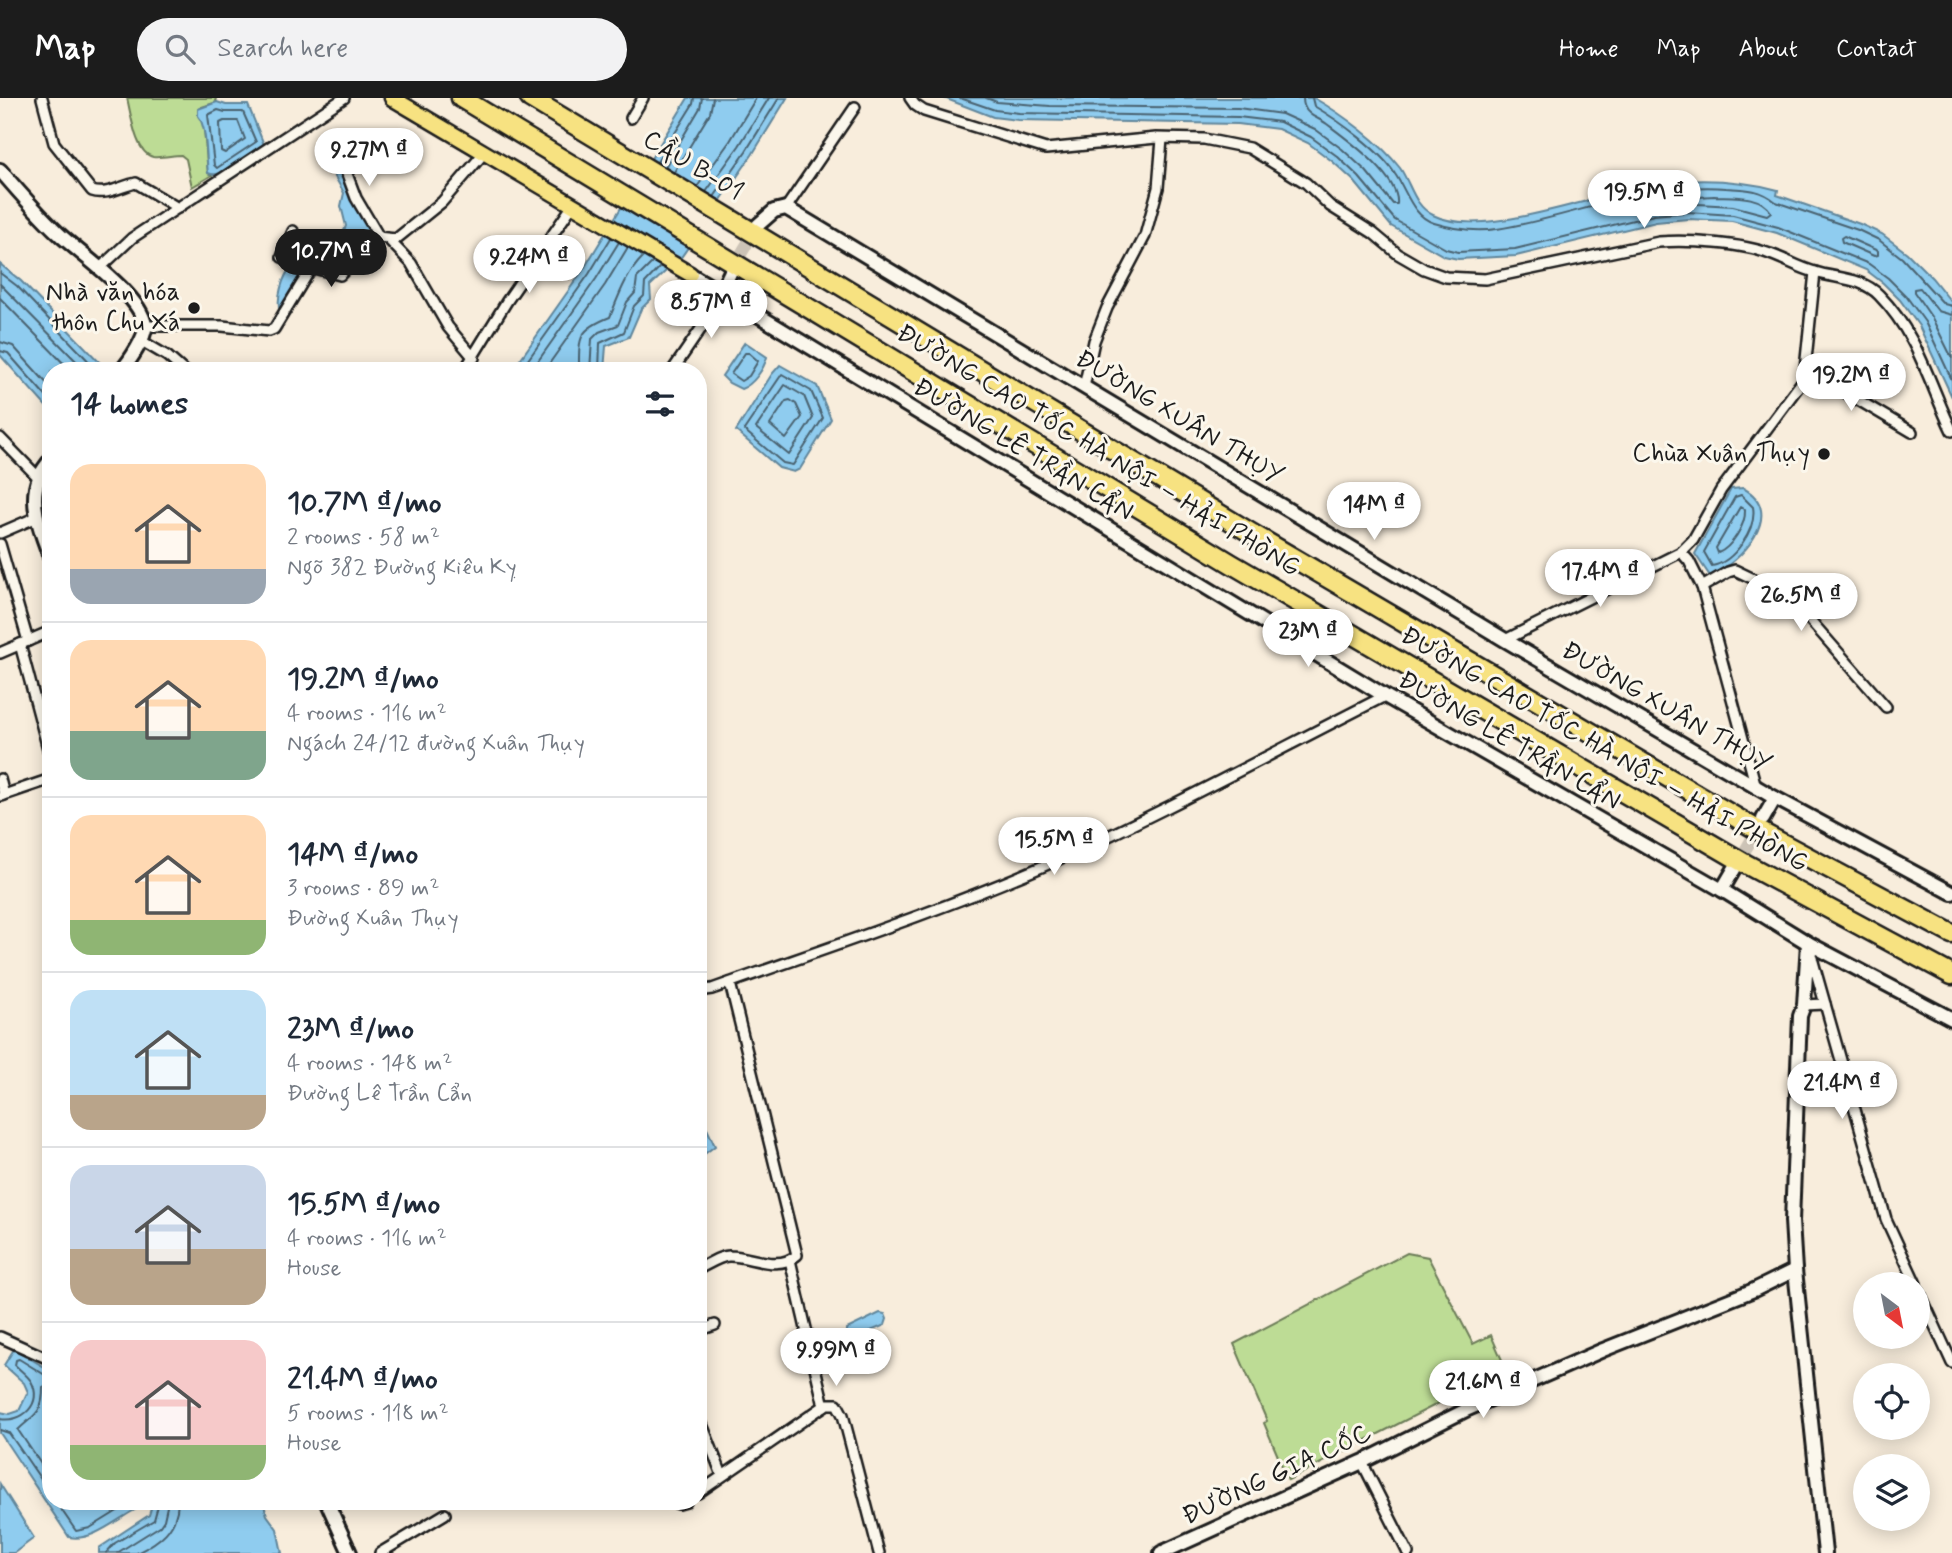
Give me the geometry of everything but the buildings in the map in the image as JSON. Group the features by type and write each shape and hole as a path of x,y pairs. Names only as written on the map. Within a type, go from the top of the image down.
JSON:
{"highway":[{"path":"461,98 731,264"},
{"name":"CẦU B-01","path":"530,98 753,228"},
{"name":"ĐƯỜNG CAO TỐC HÀ NỘI – HẢI PHÒNG","path":"753,228 1251,533 1761,832 1952,934"},
{"name":"ĐƯỜNG CAO TỐC HÀ NỘI – HẢI PHÒNG","path":"731,264 1232,564 1696,836 1952,975"},
{"path":"1251,533 1763,828 1952,924"}],"main road":[{"path":"391,98 690,274"},
{"path":"0,170 58,234 136,303 146,326 145,333 128,362"},
{"path":"753,228 774,211 786,208"},
{"name":"ĐƯỜNG XUÂN THỤY","path":"786,208 1505,640 1775,798 1952,893"},
{"path":"720,294 731,264"},
{"name":"ĐƯỜNG LÊ TRẦN CẨN","path":"690,274 1385,696 1722,890 1808,943 1952,1019"},
{"path":"42,472 38,478 35,496 42,532"},
{"path":"1763,819 1775,798"},
{"path":"1722,890 1735,866"},
{"path":"1808,943 1804,1005 1800,1016 1792,1221 1825,1553"},
{"name":"ĐƯỜNG GIA CỐC","path":"1161,1553 1362,1462 1487,1400 1795,1270"},
{"path":"331,1510 350,1553"}],"street":[{"path":"42,98 54,143 92,191 105,192 136,183 178,208"},
{"path":"99,269 132,238 344,98"},
{"path":"631,118 643,98"},
{"path":"910,98 924,111 1046,149 1163,138 1204,139 1250,148 1306,183 1330,206 1373,233 1398,254 1446,277 1485,279 1659,242 1681,240 1760,251 1815,272 1854,280 1867,285 1890,308 1919,349 1952,431"},
{"path":"786,208 855,107"},
{"path":"1084,387 1094,341 1107,308 1145,236 1158,188 1163,138"},
{"path":"338,150 356,198 384,239 411,262 448,327 474,358"},
{"path":"293,231 282,257 312,269 340,275 384,239 396,239 436,208 484,153"},
{"path":"471,362 507,301 579,208"},
{"path":"146,326 222,326 269,331 278,325 312,269"},
{"path":"1505,640 1681,552 1693,540 1721,490 1801,384 1806,369 1815,272"},
{"path":"678,362 713,311 720,294"},
{"path":"140,340 174,362"},
{"path":"1806,369 1912,432"},
{"path":"0,438 38,478"},
{"path":"0,533 37,517"},
{"path":"0,544 42,721"},
{"path":"1681,552 1703,587 1756,787"},
{"path":"1703,587 1735,570 1789,596 1886,706"},
{"path":"0,653 42,635"},
{"path":"707,990 891,926 1036,869 1115,833 1385,696"},
{"path":"0,779 2,796 42,782"},
{"path":"1808,943 1886,1219 1910,1272"},
{"path":"707,1265 728,1255 758,1263 790,1260 796,1257 797,1249 730,983"},
{"path":"1804,1005 1825,1004"},
{"path":"790,1260 824,1406"},
{"path":"1930,1315 1952,1363"},
{"path":"707,1328 716,1325"},
{"path":"0,1337 42,1356"},
{"path":"707,1486 824,1406 837,1404 843,1415 879,1553"},
{"path":"707,1437 722,1475"},
{"path":"1362,1462 1408,1553"},
{"path":"380,1553 445,1514"}],"green space":[{"path":"127,98 215,98 217,102 202,107 208,173 212,175 192,187 186,159 181,155 153,157 147,154 138,141"},
{"path":"1407,1253 1428,1257 1473,1344 1491,1335 1506,1369 1288,1480 1264,1423 1267,1421 1234,1344"}],"water":[{"path":"688,98 787,98 752,155 682,256 650,286 651,299 641,309 629,337 606,346 605,362 518,362 583,270"},
{"path":"944,98 1314,98 1348,120 1382,148 1400,168 1421,206 1433,215 1455,221 1482,222 1512,218 1677,181 1735,182 1778,190 1777,195 1882,234 1907,253 1932,278 1952,303 1952,397 1919,326 1900,300 1883,283 1866,270 1777,233 1732,221 1688,219 1656,222 1516,256 1458,259 1444,256 1391,226 1354,181 1332,161 1308,143 1278,129 1238,124 1018,120 993,117"},
{"path":"217,102 226,105 248,105 265,147 230,170 215,174 208,173 205,134 198,109"},
{"path":"336,154 360,215 370,227 362,236 368,241 339,273 296,258 298,245 313,244 333,248 346,226 341,206 344,193 326,161 328,156"},
{"path":"0,264 21,281 99,362 42,362 42,402 0,355"},
{"path":"292,266 307,272 280,313 281,288"},
{"path":"745,342 767,357 757,376 741,389 722,376"},
{"path":"780,365 817,386 831,419 800,469 794,472 779,468 736,431"},
{"path":"1743,488 1756,498 1761,510 1760,523 1755,536 1734,561 1710,576 1695,554 1731,489"},
{"path":"707,1129 715,1146 707,1152"},
{"path":"880,1313 885,1314 885,1325 852,1339 846,1335 847,1329"},
{"path":"14,1349 42,1366 42,1496 0,1433 0,1412 10,1414 19,1411 28,1392 24,1383 4,1365"},
{"path":"0,1484 34,1538 14,1553 0,1553"},
{"path":"51,1510 134,1510 94,1534 69,1537"},
{"path":"151,1510 265,1510 277,1529 282,1553 99,1553 99,1548 149,1515"}],"pier":[{"path":"643,166 717,211 697,240 624,196"}],"tunnel":[{"path":"732,269 756,229"},
{"path":"1736,866 1760,825"}],"place":[{"name":"Nhà văn hóa thôn Chu Xá","path":"194,308"},
{"name":"Chùa Xuân Thụy","path":"1824,454"}]}
